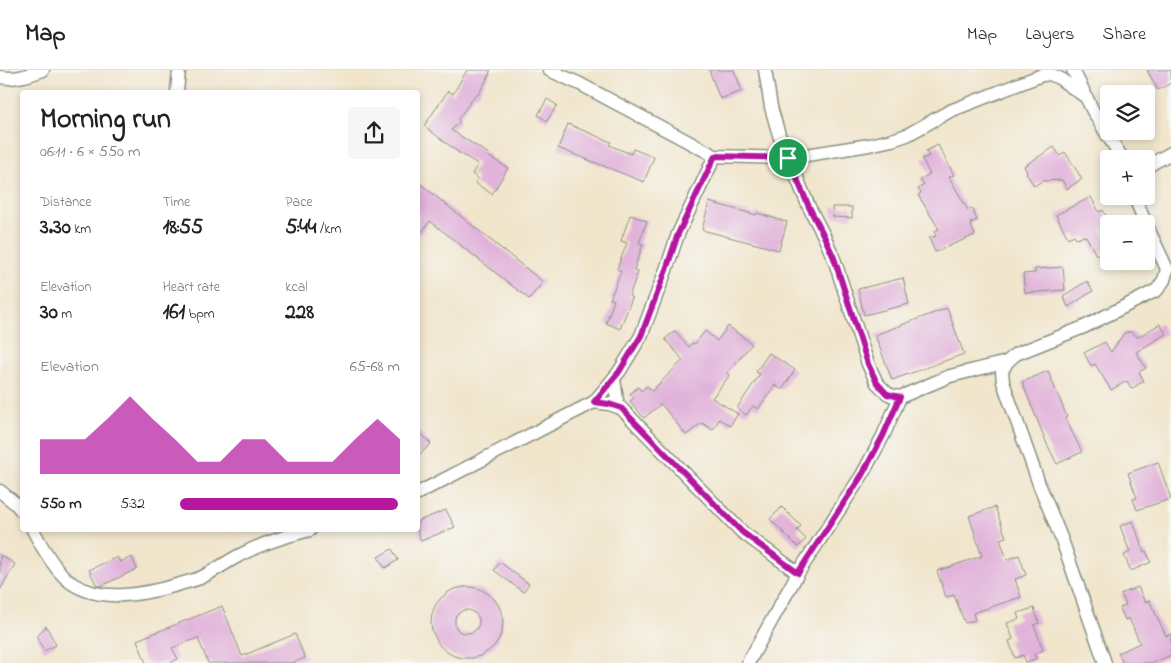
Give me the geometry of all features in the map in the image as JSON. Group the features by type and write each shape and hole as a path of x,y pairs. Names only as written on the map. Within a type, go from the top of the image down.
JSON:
{"street":[{"path":"0,77 8,79 23,77 43,70"},
{"path":"177,90 179,70"},
{"path":"549,70 580,84 715,156 788,158 870,145 900,138 950,110 1042,75 1050,74 1059,78 1086,97"},
{"path":"765,70 771,107 779,135 809,207 834,258 868,364 877,383 887,394 900,397 950,376 1007,362"},
{"path":"1073,70 1093,111 1117,150"},
{"path":"1155,162 1171,153"},
{"path":"420,492 594,402 619,372 641,336 678,234 715,156"},
{"path":"1105,663 1062,540 1039,484 1003,382 1002,371 1007,362 1016,354 1084,327 1157,290 1169,272 1155,243"},
{"path":"614,379 618,407"},
{"path":"748,663 798,573 862,475 883,436 900,397"},
{"path":"594,402 621,408 742,532 798,573"},
{"path":"0,491 20,509"},
{"path":"34,532 38,541 62,574 71,583 82,589 120,596 149,592 201,578 242,554 283,537 302,532"}],"building":[{"path":"467,70 491,70 478,95 476,94 458,119 460,122 451,130 508,168 492,194 475,183 478,178 472,174 478,164 458,152 424,126 448,91 453,94"},
{"path":"709,70 734,70 742,91 720,99"},
{"path":"1147,70 1171,70 1171,83 1158,90"},
{"path":"547,99 557,105 547,121 538,115"},
{"path":"568,124 611,142 609,145 631,154 633,149 654,157 644,182 558,148"},
{"path":"938,145 954,175 949,177 968,210 972,208 977,220 970,223 975,235 935,252 929,238 936,236 934,231 939,229 918,195 921,193 918,189 924,185 920,180 930,174 922,159 929,156 926,151"},
{"path":"1054,147 1060,156 1065,152 1082,179 1067,189 1062,180 1042,181 1034,186 1026,173 1024,166"},
{"path":"420,184 543,282 529,299 430,221 420,234"},
{"path":"1091,197 1099,212 1103,210 1106,215 1100,215 1100,253 1096,255 1086,236 1077,239 1074,235 1068,238 1056,215"},
{"path":"709,202 787,222 779,250 702,230"},
{"path":"832,207 852,207 852,218 833,217"},
{"path":"630,215 647,221 639,243 643,244 634,270 638,272 629,296 632,298 620,329 606,323 614,300 610,299 621,271 617,269 627,243 621,241"},
{"path":"1063,267 1065,290 1025,293 1023,274 1035,273 1035,269"},
{"path":"903,278 909,304 864,315 858,289"},
{"path":"1087,281 1093,291 1068,307 1063,296"},
{"path":"947,308 964,354 892,380 875,335"},
{"path":"1160,324 1166,334 1136,352 1146,368 1139,372 1144,381 1131,389 1127,381 1111,390 1095,364 1091,366 1084,353 1105,342 1111,352 1124,333 1131,332 1138,337"},
{"path":"728,326 752,344 727,373 730,375 712,398 738,414 730,426 719,419 713,430 702,423 686,435 661,404 644,418 630,401 634,398 630,394 638,387 641,391 647,386 652,391 683,360 665,339 675,331 689,347 692,343 695,344 705,331 717,341"},
{"path":"769,353 795,370 782,390 775,385 758,409 753,406 746,415 737,408 760,374 756,372"},
{"path":"1048,371 1067,417 1065,418 1082,452 1057,464 1022,382"},
{"path":"420,432 431,444 420,454"},
{"path":"1158,462 1171,499 1137,510 1133,499 1137,498 1128,473"},
{"path":"782,507 801,526 797,530 806,539 798,547 770,519"},
{"path":"995,507 1006,537 1000,539 1007,560 1019,555 1026,575 1015,579 1021,597 973,613 975,620 965,623 954,595 946,597 937,571 982,556 969,516"},
{"path":"446,510 455,527 421,541 418,532 420,532 420,520"},
{"path":"1133,521 1144,552 1146,551 1151,562 1131,571 1124,555 1130,552 1120,526"},
{"path":"392,549 398,560 385,568 378,557"},
{"path":"0,555 15,564 0,590"},
{"path":"117,557 120,562 132,557 137,569 101,586 96,584 89,570"},
{"path":"500,562 529,584 523,592 494,570"},
{"path":"471,587 480,589 494,599 499,606 503,622 499,639 494,646 480,656 463,658 454,656 440,646 432,631 432,614 435,606 440,599 454,589","holes":["464,610 469,610 477,615 479,624 473,632 460,632 455,624 456,615"]},
{"path":"1138,587 1145,602 1149,600 1166,636 1171,634 1171,655 1153,663 1123,663 1118,653 1140,643 1129,618 1125,620 1120,608 1126,605 1121,594"},
{"path":"222,606 242,656 295,634 305,658 292,663 208,663 198,638 172,648 178,659 170,663 146,663 137,640"},
{"path":"1034,608 1039,623 1034,625 1043,650 1034,654 1036,659 1026,662 1023,655 1015,658 1009,641 1013,639 1007,623 1019,619 1017,613"},
{"path":"46,626 56,645 44,651 37,637"}],"route":[{"path":"715,156 788,158 834,258 868,364 877,383 887,394 900,397 883,436 862,475 798,573 742,532 621,408 594,402 619,372 641,336 678,234 715,156"}]}
